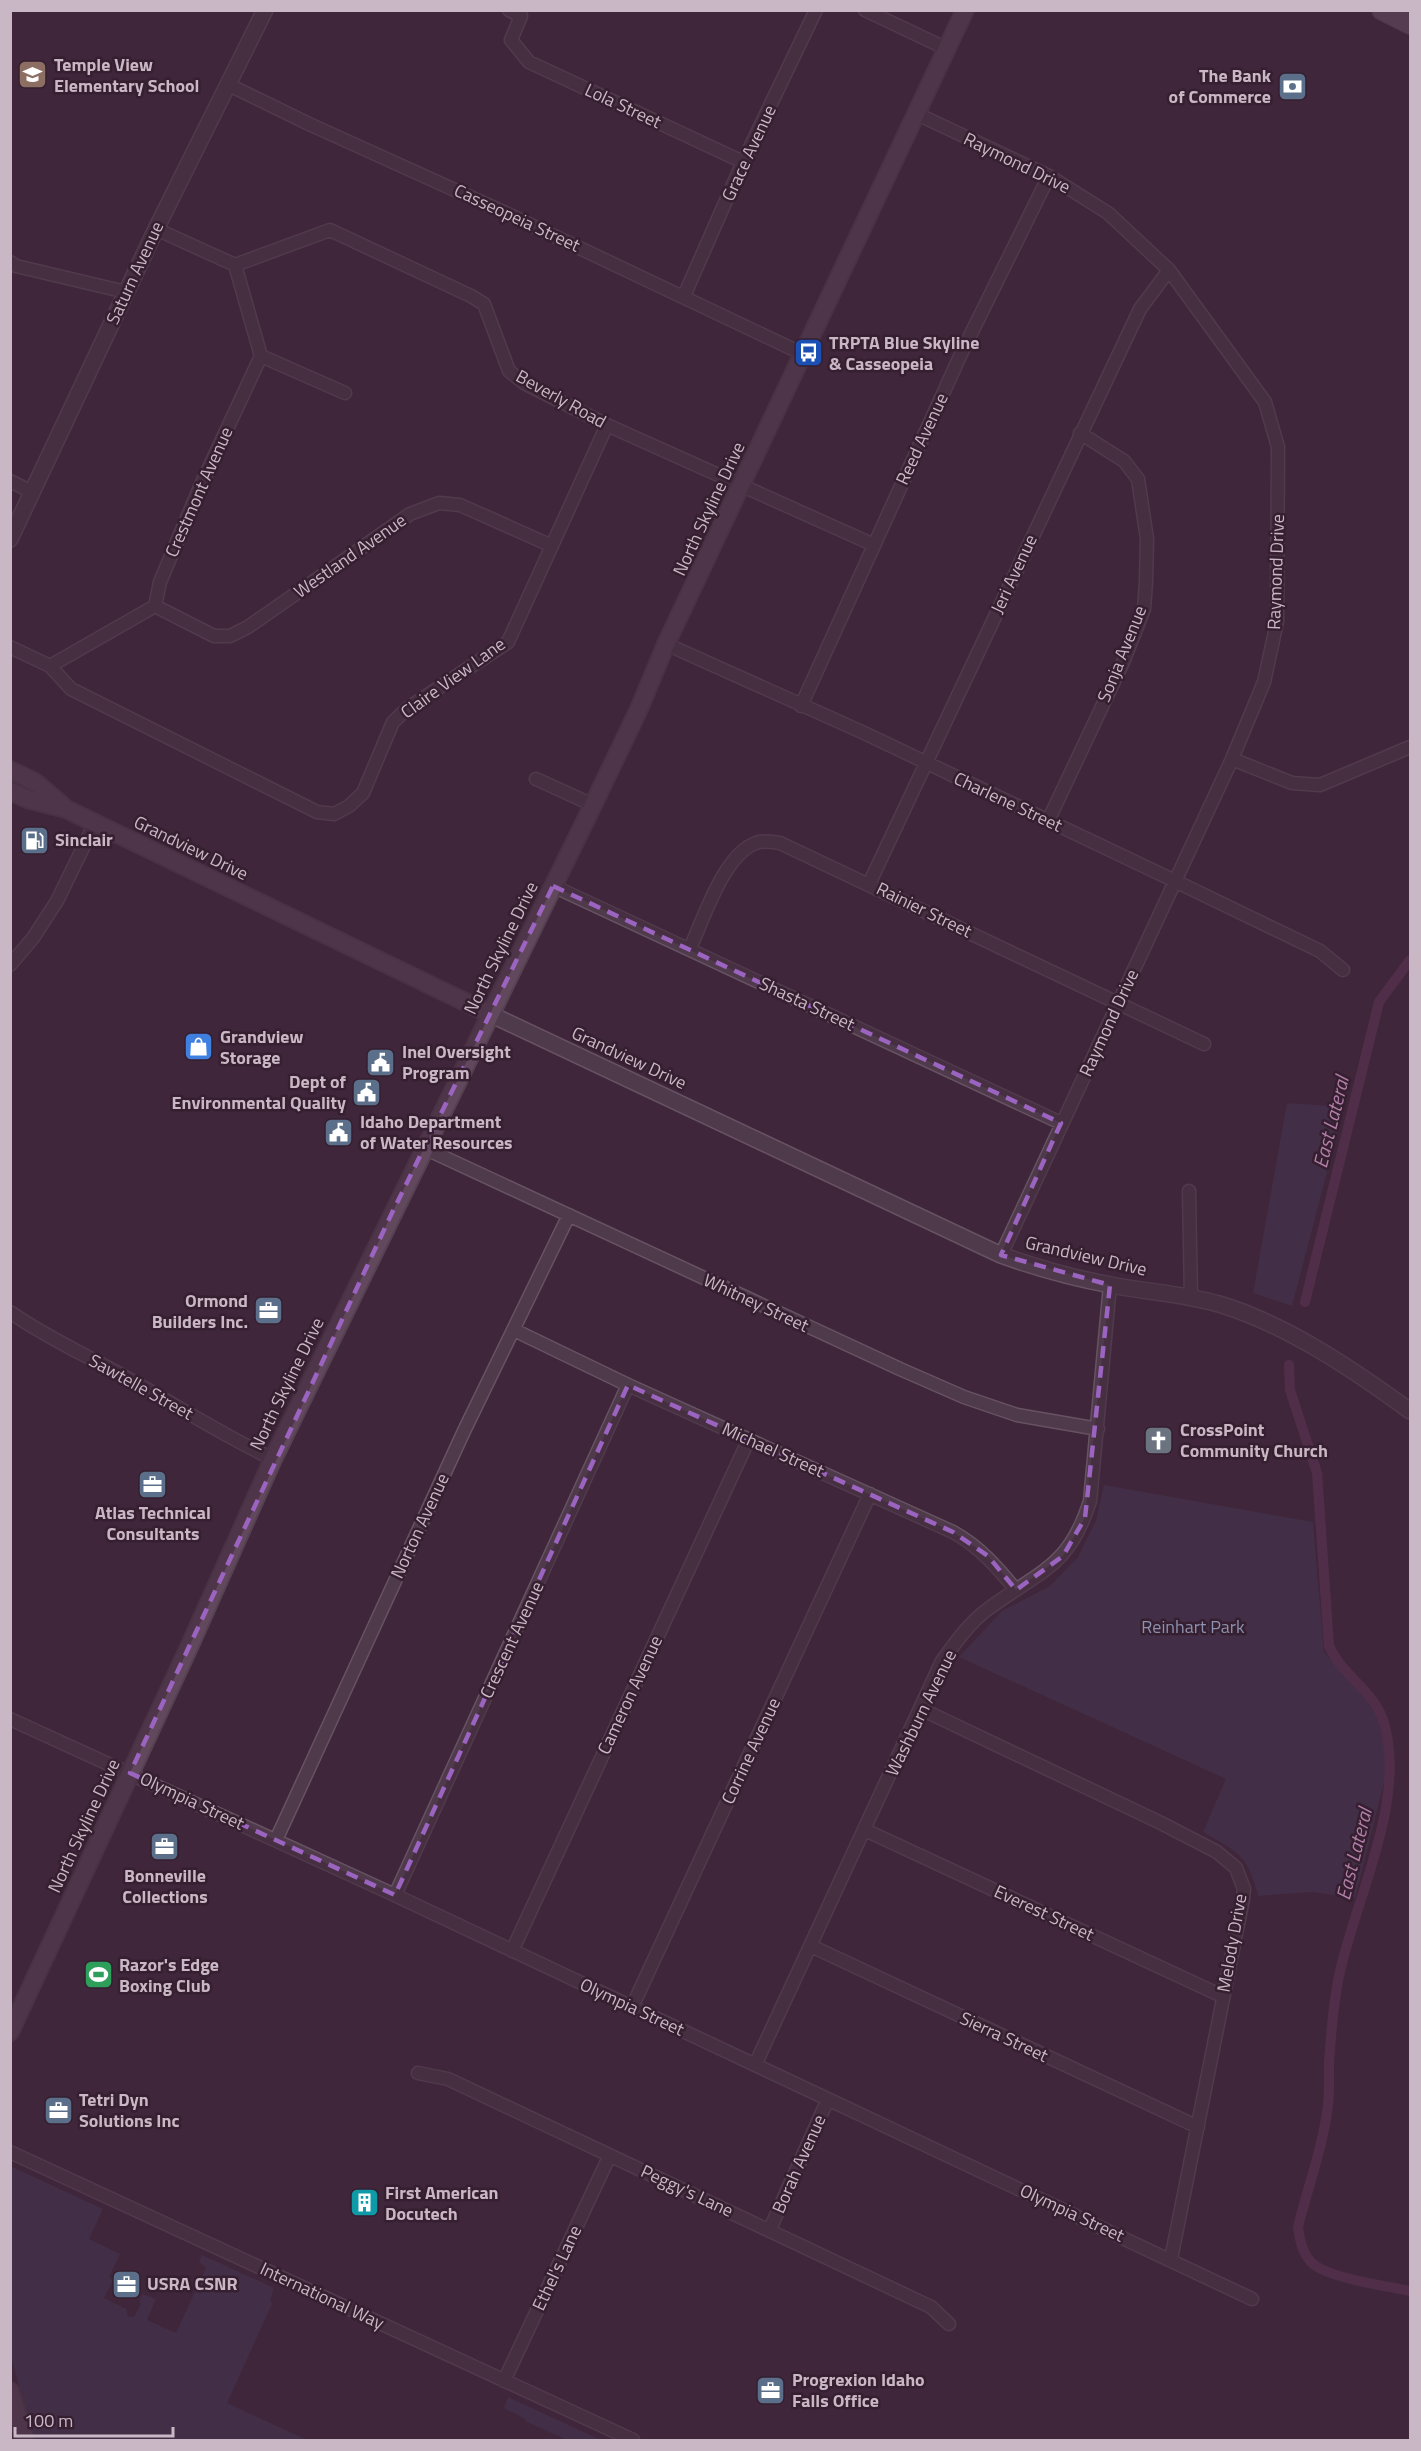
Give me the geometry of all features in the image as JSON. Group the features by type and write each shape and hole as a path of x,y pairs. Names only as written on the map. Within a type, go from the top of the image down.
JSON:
{"main road":[{"name":"North Skyline Drive","path":"10,2032 273,1459 639,709 666,644 965,10"},
{"path":"1382,10 1410,24"},
{"name":"Grandview Drive","path":"10,770 34,782 66,809"},
{"name":"Grandview Drive","path":"10,791 27,799 66,809 490,1014"},
{"path":"10,2391 24,2440"}],"street":[{"name":"Saturn Avenue","path":"10,539 156,229 265,10"},
{"name":"Lola Street","path":"509,10 521,16 511,40 529,62 743,162"},
{"name":"Grace Avenue","path":"684,296 743,162 816,10"},
{"path":"865,10 947,48"},
{"name":"Casseopeia Street","path":"229,85 684,296 803,354"},
{"name":"Raymond Drive","path":"917,114 1048,176 1108,213 1169,270 1264,402 1278,447 1276,622 1264,682 1232,759 1001,1255"},
{"name":"Reed Avenue","path":"801,705 961,354 1048,176"},
{"path":"156,229 235,265 261,356 345,393"},
{"name":"Beverly Road","path":"235,265 330,230 484,304 509,371 524,383 607,425 874,545"},
{"path":"10,262 16,266 126,292"},
{"name":"Jeri Avenue","path":"869,884 1140,309 1169,270"},
{"name":"Crestmont Avenue","path":"155,606 160,582 200,487 261,356"},
{"name":"Claire View Lane","path":"10,647 50,666 71,689 317,812 334,814 349,806 363,793 393,722 408,708 508,642 607,425"},
{"name":"Sonja Avenue","path":"1048,821 1124,660 1144,609 1147,539 1138,478 1124,461 1080,433"},
{"path":"10,481 32,492"},
{"name":"Westland Avenue","path":"155,606 214,636 230,636 248,627 410,514 439,502 460,505 552,546"},
{"path":"50,666 155,606"},
{"name":"Charlene Street","path":"666,644 926,762 1175,880 1320,951 1343,970"},
{"path":"1232,759 1292,783 1320,785 1410,747"},
{"path":"536,779 593,805"},
{"path":"10,965 33,938 57,901 95,823"},
{"name":"Rainier Street","path":"690,948 729,864 740,852 758,842 780,843 1204,1044"},
{"name":"Shasta Street","path":"553,886 690,948 1061,1124"},
{"name":"Grandview Drive","path":"490,1014 1001,1255 1040,1269 1110,1285 1218,1304 1268,1323 1374,1385 1410,1411"},
{"name":"Whitney Street","path":"424,1148 964,1397 1017,1415 1098,1429"},
{"path":"1189,1191 1191,1298"},
{"name":"Norton Avenue","path":"276,1840 459,1442 569,1215"},
{"name":"Washburn Avenue","path":"755,2065 942,1661 986,1610 1048,1570 1063,1556 1076,1536 1090,1501 1110,1285"},
{"name":"Sawtelle Street","path":"10,1312 40,1333 125,1377 229,1438 273,1459"},
{"name":"Michael Street","path":"514,1330 628,1385 969,1541 988,1556 1016,1590"},
{"name":"Crescent Avenue","path":"395,1895 628,1385"},
{"name":"Cameron Avenue","path":"512,1951 749,1439"},
{"name":"Corrine Avenue","path":"632,2007 870,1494"},
{"name":"Melody Drive","path":"921,1709 1217,1852 1229,1861 1241,1879 1244,1899 1222,1996 1171,2259"},
{"name":"Olympia Street","path":"10,1719 395,1895 1252,2299"},
{"name":"Everest Street","path":"865,1830 1222,1996"},
{"name":"Sierra Street","path":"811,1946 1198,2127"},
{"name":"Peggy's Lane","path":"418,2073 448,2079 770,2229 931,2307 949,2324"},
{"name":"Borah Avenue","path":"770,2229 828,2099"},
{"name":"International Way","path":"10,2152 633,2440"},
{"name":"Ethel's Lane","path":"504,2381 610,2155"}],"highlighted area":[{"path":"553,886 1061,1123 1001,1255 1110,1285 1085,1518 1063,1556 1016,1590 988,1556 953,1532 628,1385 395,1895 130,1773 391,1215"}],"green space":[{"path":"1287,1103 1344,1107 1292,1306 1253,1293"},
{"name":"Reinhart Park","path":"1104,1485 1313,1522 1324,1652 1364,1697 1378,1718 1389,1763 1355,1898 1312,1892 1258,1896 1250,1871 1240,1856 1203,1832 1226,1779 959,1657 1002,1611 1050,1586 1078,1557 1096,1520"},
{"path":"10,2166 103,2209 89,2239 120,2254 109,2277 113,2280 104,2298 126,2309 128,2317 134,2317 141,2304 139,2302 142,2294 156,2299 147,2320 176,2333 206,2268 199,2262 202,2255 274,2288 270,2300 272,2304 227,2403 307,2440 34,2440 11,2357"},
{"path":"508,2397 601,2440 567,2440 525,2421 526,2419 504,2408"}],"waterway":[{"name":"East Lateral","path":"1305,1302 1379,1002 1410,960"},
{"name":"East Lateral","path":"1289,1365 1290,1390 1317,1473 1329,1646 1335,1657 1366,1692 1380,1712 1389,1753 1389,1785 1384,1817 1346,1946 1337,1987 1331,2029 1329,2100 1325,2127 1298,2227 1305,2254 1318,2268 1343,2277 1410,2291"}],"place":[{"name":"Temple View Elementary School","path":"33,75"},
{"name":"The Bank of Commerce","path":"1292,86"},
{"name":"TRPTA Blue Skyline & Casseopeia","path":"808,353"},
{"name":"Sinclair","path":"34,840"},
{"name":"Grandview Storage","path":"199,1047"},
{"name":"Inel Oversight Program","path":"381,1062"},
{"name":"Dept of Environmental Quality","path":"367,1092"},
{"name":"Idaho Department of Water Resources","path":"339,1132"},
{"name":"Ormond Builders Inc.","path":"269,1311"},
{"name":"CrossPoint Community Church","path":"1159,1440"},
{"name":"Atlas Technical Consultants","path":"153,1484"},
{"name":"Bonneville Collections","path":"165,1847"},
{"name":"Razor's Edge Boxing Club","path":"98,1975"},
{"name":"Tetri Dyn Solutions Inc","path":"58,2110"},
{"name":"First American Docutech","path":"364,2203"},
{"name":"USRA CSNR","path":"126,2284"},
{"name":"Progrexion Idaho Falls Office","path":"771,2390"}]}
